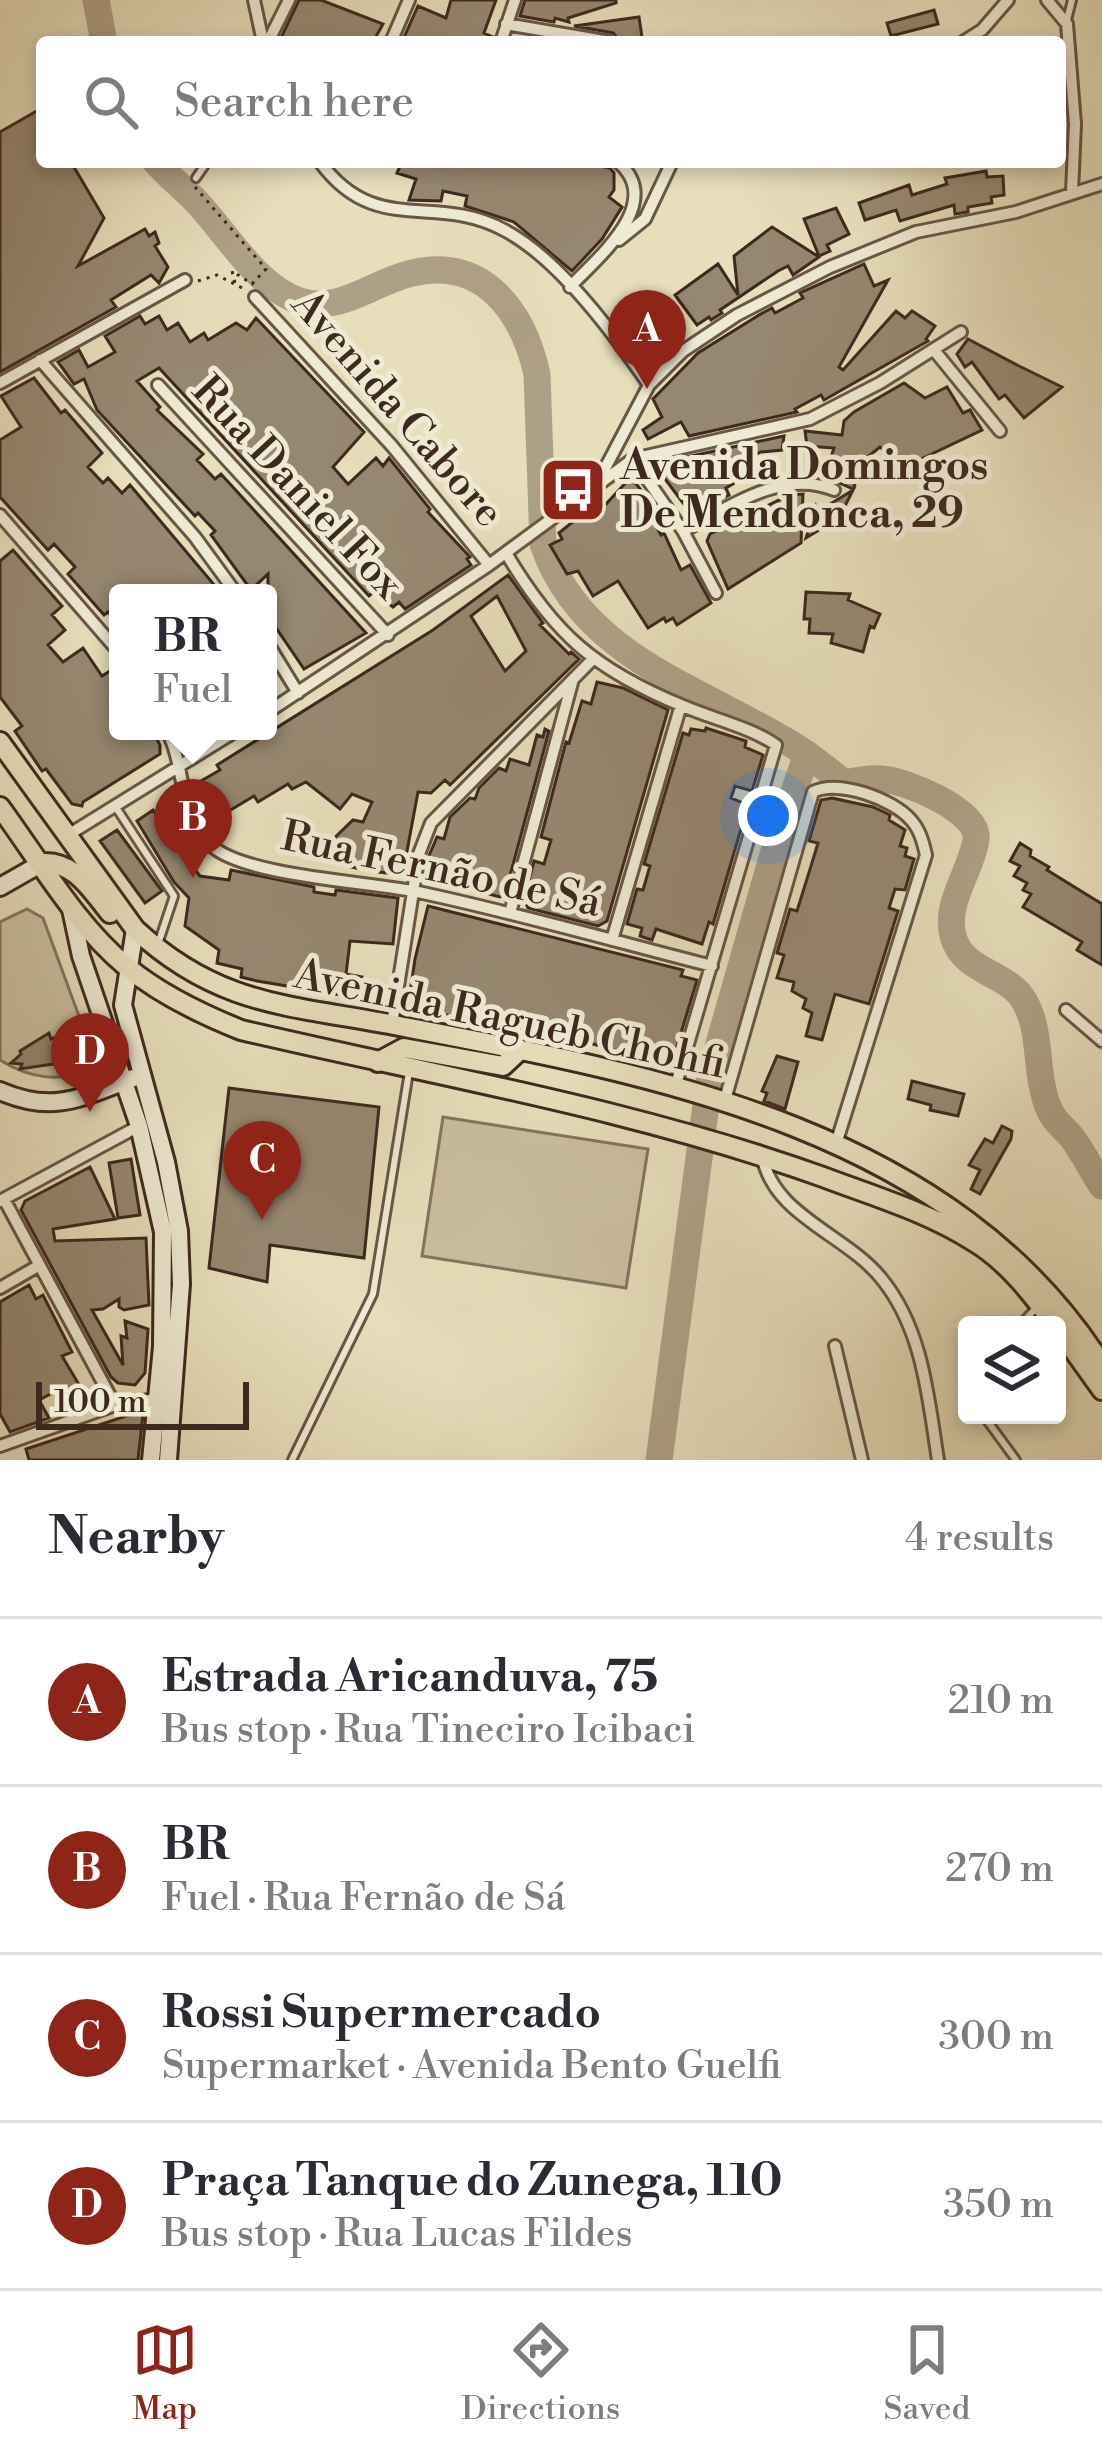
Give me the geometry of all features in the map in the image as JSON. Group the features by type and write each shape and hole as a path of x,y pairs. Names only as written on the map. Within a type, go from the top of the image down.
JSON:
{"main road":[{"name":"Avenida Ragueb Chohfi","path":"0,742 133,926 156,949 204,981 269,1005 392,1024 681,1090 836,1144 915,1183 952,1208 1017,1261 1051,1316"},
{"name":"Avenida Ragueb Chohfi","path":"0,806 70,902 127,967 172,998 242,1030 678,1128 938,1221 1001,1261 1044,1300 1096,1357 1102,1390"},
{"path":"0,887 42,863 64,864 110,913 133,926 123,1005 125,1079 166,1162 179,1231 181,1285 151,1460"},
{"path":"70,902 81,956 140,1126 163,1232 168,1460"},
{"path":"377,1062 404,1048 503,1066 519,1051"},
{"path":"0,1090 24,1101 54,1104 125,1079"},
{"name":"Avenida Ragueb Chohfi","path":"1066,1334 1096,1357"}],"street":[{"path":"254,0 263,36"},
{"path":"268,36 289,0"},
{"path":"394,36 409,0"},
{"path":"503,36 515,0"},
{"path":"975,36 1008,0"},
{"path":"1047,0 1067,24 1075,124 1072,192"},
{"path":"506,24 575,36"},
{"path":"330,168 364,204 458,214 507,231 599,316 649,385"},
{"path":"607,249 631,214 631,183 624,168"},
{"path":"570,286 644,219 669,168"},
{"path":"595,484 649,385 709,332 830,266 916,232 1016,212 1102,184"},
{"path":"0,382 185,280"},
{"name":"Avenida Cabore","path":"254,290 489,565"},
{"path":"277,706 489,565 633,459 810,419 961,332"},
{"path":"934,350 1000,431"},
{"path":"40,360 195,537 229,584"},
{"name":"Rua Daniel Fox","path":"158,385 388,635"},
{"path":"633,459 683,531 716,593"},
{"path":"683,531 780,485 814,482 834,490"},
{"path":"0,515 109,641"},
{"path":"506,553 544,613 592,660 776,747 681,1090"},
{"path":"277,659 298,693"},
{"path":"392,1024 422,838 430,824 592,660"},
{"path":"510,914 574,679"},
{"path":"612,940 681,705"},
{"name":"Rua Fernão de Sá","path":"170,740 193,823 230,858 413,891 712,966"},
{"path":"68,835 221,740"},
{"path":"721,1102 813,792 838,788 881,801 909,818 926,855 836,1144"},
{"path":"1066,1010 1102,1041"},
{"path":"115,1405 2,1200 140,1126"},
{"path":"762,1155 765,1172 779,1195 863,1259 895,1299 921,1360 938,1460"},
{"path":"0,1288 38,1267"},
{"path":"836,1346 862,1460"},
{"path":"0,1446 115,1405 165,1398"}],"lane":[{"path":"1067,24 1072,0"},
{"path":"196,178 203,168"},
{"path":"115,806 174,896 156,949"},
{"path":"292,1460 373,1294 410,1069"},
{"path":"1029,1316 1044,1300"},
{"path":"989,1424 1016,1460"}],"path":[{"path":"196,178 191,182 208,206 266,269 254,290"},
{"path":"235,283 232,271 254,290"},
{"path":"185,280 217,275 254,290"}],"shaded area":[{"path":"27,909 43,918 91,1049 89,1064 68,1075 45,1077 0,1060 0,922"},
{"path":"443,1117 648,1149 626,1288 422,1256"}],"building":[{"path":"299,0 321,0 383,24 376,36 282,36"},
{"path":"451,0 496,0 484,33 491,36 405,36 418,6 446,18"},
{"path":"525,0 616,3 568,18 569,22 555,18 554,22 520,16"},
{"path":"934,10 938,24 891,36 887,23"},
{"path":"639,17 642,36 616,36 574,26"},
{"path":"36,111 36,168 75,168 104,218 78,266 145,229 149,236 155,232 159,243 155,246 168,267 159,283 151,275 111,300 116,307 0,372 0,132"},
{"path":"399,168 610,168 614,190 609,197 622,207 602,239 572,271 514,222 465,206 467,196 443,191 441,201 409,200 416,179 397,173"},
{"path":"986,171 987,177 1003,176 1004,195 991,197 992,203 968,207 968,212 955,214 954,205 900,221 896,210 865,220 859,203 909,185 912,195 947,184 945,178"},
{"path":"836,208 849,234 827,245 830,251 819,256 804,219"},
{"path":"772,227 819,257 793,275 788,266 778,271 720,310 722,313 697,325 675,295 718,264 738,295 734,256"},
{"path":"864,264 874,286 888,280 839,367 843,370 896,311 905,318 912,311 935,326 928,341 824,400 821,395 795,409 797,412 689,436 681,422 648,439 643,430 662,417 653,399 698,353 772,308 775,313 803,298 800,293"},
{"path":"140,316 145,324 159,316 167,330 178,323 190,342 204,333 208,340 236,323 247,330 256,318 364,432 333,467 348,484 376,458 383,466 389,458 428,512 470,557 471,565 405,609 399,602 393,607 376,590 369,596 159,368 137,381 160,407 157,410 203,454 197,460 215,479 221,474 366,633 304,669 277,629 277,584 268,584 268,574 257,584 247,584 211,535 215,531 198,513 195,516 97,410 84,379 74,384 58,362 79,350 88,367 115,352 105,336"},
{"path":"968,339 1062,387 1024,418 1005,395 999,399 972,362 965,367 957,354"},
{"path":"34,378 102,453 88,467 122,493 130,485 213,584 109,584 109,613 104,615 68,574 75,567 54,544 48,550 0,497 0,440 21,427 1,396"},
{"path":"904,383 925,398 947,387 963,413 970,410 982,430 902,468 880,447 865,459 853,489 831,479 835,470 850,464 828,466 834,448 807,446 805,431 842,435 844,421 854,412"},
{"path":"784,436 782,450 761,452 725,469 733,484 726,488 729,495 700,511 686,507 659,471 659,463"},
{"path":"631,477 650,502 644,505 681,570 690,565 711,603 677,625 673,618 666,622 664,618 648,628 618,581 593,596 578,571 567,574 550,545 562,539 559,533 585,512 606,504"},
{"path":"853,490 839,518 806,538 816,506 819,511"},
{"path":"803,494 801,543 728,589 707,541 710,534 789,495"},
{"path":"13,550 62,606 52,615 65,630 48,645 63,662 83,648 102,676 109,672 109,740 158,740 160,745 160,754 82,806 72,804 46,769 42,771 15,731 22,726 0,697 0,561"},
{"path":"508,575 543,623 540,625 579,659 450,785 445,780 431,793 418,792 404,867 396,866 395,874 347,866 348,857 319,853 353,820 363,822 372,802 352,794 340,809 306,782 292,789 288,784 258,802 254,796 209,823 195,795 206,788 201,781 257,740 277,740 277,728 433,630","holes":["497,596 526,651 505,671 471,616"]},
{"path":"806,592 850,594 848,600 880,614 874,628 870,626 863,652 831,643 833,634 809,633 810,619 804,619"},
{"path":"597,682 623,688 668,710 607,921 598,926 528,908 524,899 534,861 544,864 551,840 541,837 566,742 582,701 591,704"},
{"path":"706,728 746,741 745,747 763,755 752,791 735,786 731,798 748,805 713,924 709,922 702,944 656,929 652,940 640,936 642,928 627,924 637,889 643,890 650,866 644,864 683,733"},
{"path":"545,729 549,731 505,894 500,897 465,888 467,880 442,872 440,879 427,875 428,858 437,837 444,839 450,817 470,798 475,799 499,768 506,771 510,759 529,765 537,735 543,737"},
{"path":"832,798 890,815 889,820 905,830 900,846 907,848 905,856 914,859 905,890 895,889 889,908 898,911 869,1004 835,994 822,1040 806,1036 812,1013 803,1008 806,999 792,991 794,982 777,978 784,955 777,953 790,909 797,911 818,843 809,841 821,800"},
{"path":"153,810 200,876 229,880 231,870 314,887 314,892 398,898 393,944 350,941 346,974 362,977 359,998 257,981 241,977 242,969 217,963 219,950 185,926 189,898 137,821"},
{"path":"117,830 162,891 145,903 100,841"},
{"path":"1020,843 1047,870 1102,904 1102,965 1077,950 1082,942 1023,907 1031,894 1023,890 1027,883 1014,876 1020,866 1010,861"},
{"path":"428,906 683,970 681,976 697,980 671,1066 593,1044 412,1008 415,959"},
{"path":"80,1028 86,1045 57,1056 60,1063 20,1069 22,1064 11,1063 20,1051 49,1033 51,1039"},
{"path":"777,1056 798,1062 785,1109 764,1101 767,1093 762,1091"},
{"path":"912,1081 964,1094 958,1116 908,1099"},
{"path":"229,1088 379,1107 364,1258 270,1245 267,1282 209,1268"},
{"path":"1002,1126 1012,1131 1011,1139 980,1194 971,1189 980,1170 969,1165 985,1139 993,1143"},
{"path":"131,1159 140,1215 118,1218 109,1163"},
{"path":"90,1167 115,1219 53,1229 55,1241 146,1238 149,1305 124,1310 119,1299 92,1310 123,1365 125,1321 148,1329 145,1373 135,1385 111,1377 21,1210 25,1201"},
{"path":"29,1285 36,1299 43,1295 72,1352 62,1356 84,1393 73,1400 62,1388 39,1400 49,1418 10,1432 0,1414 0,1302"},
{"path":"143,1414 138,1460 29,1460 26,1449"}],"waterway":[{"path":"96,0 103,36"},
{"path":"162,168 269,284 300,301 343,300 398,277 437,270 480,281 496,294 522,330 537,374 543,544 561,582 585,615 614,642 683,686 798,748 844,783 876,779 906,784 966,818 976,839 952,911 953,936 965,957 1021,996 1033,1022 1050,1111 1102,1186"},
{"path":"659,1460 710,1075 776,844 807,754"}],"place":[{"name":"Estrada Aricanduva, 75","path":"647,389"},
{"name":"Avenida Domingos De Mendonca, 29","path":"573,490"},
{"name":"BR","path":"193,878"},
{"name":"Praça Tanque do Zunega, 110","path":"90,1112"},
{"name":"Rossi Supermercado","path":"262,1220"}]}
